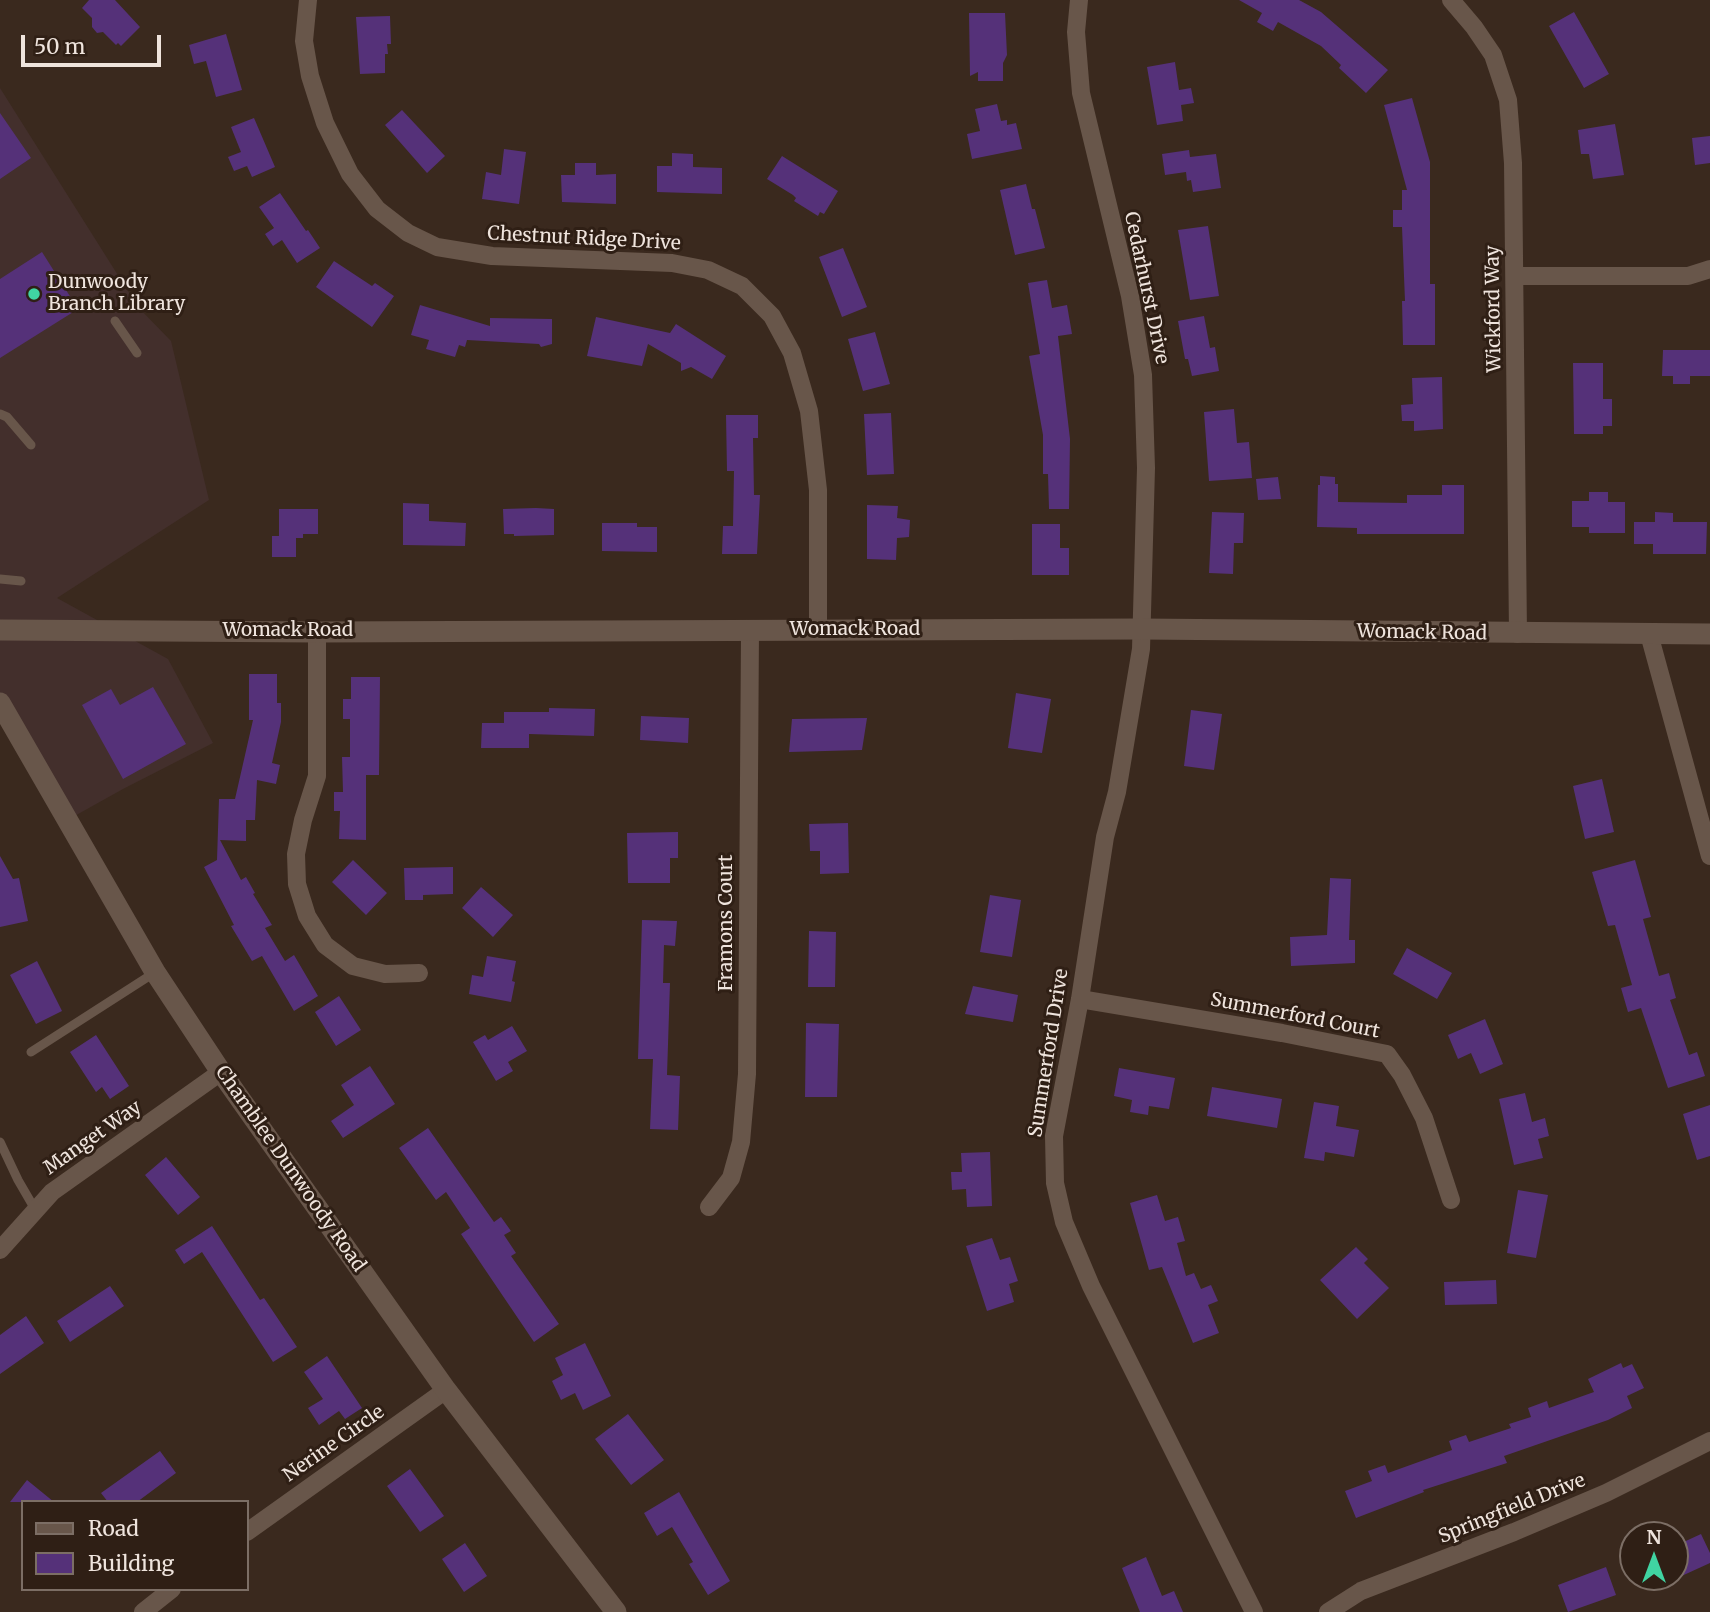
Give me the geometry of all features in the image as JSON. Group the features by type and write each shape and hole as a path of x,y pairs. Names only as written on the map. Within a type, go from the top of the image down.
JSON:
{"street":[{"name":"Cedarhurst Drive","path":"1079,0 1076,32 1081,93 1130,296 1143,375 1146,468 1142,629"},
{"name":"Wickford Way","path":"1451,0 1493,55 1508,100 1513,163 1518,634"},
{"name":"Chestnut Ridge Drive","path":"305,1 304,41 310,76 325,123 350,174 377,209 408,233 437,247 492,256 672,263 708,270 742,286 772,316 792,353 809,411 818,490 818,631"},
{"path":"1515,276 1688,276 1710,269"},
{"name":"Womack Road","path":"0,630 317,632 1142,629 1710,634"},
{"name":"Summerford Drive","path":"1142,629 1127,740 1105,837 1080,999 1054,1136 1055,1183 1064,1222 1091,1286 1254,1612"},
{"name":"Framons Court","path":"709,1207 732,1178 740,1142 747,1074 750,631"},
{"path":"317,632 317,776 296,854 297,884 307,916 325,945 353,966 385,974 419,973"},
{"path":"1649,634 1710,856"},
{"name":"Chamblee Dunwoody Road","path":"0,703 155,972 221,1072 446,1390 615,1612"},
{"name":"Summerford Court","path":"1080,999 1282,1033 1387,1054 1402,1075 1424,1118 1451,1199"},
{"name":"Manget Way","path":"0,1250 52,1192 221,1072"},
{"name":"Nerine Circle","path":"248,1531 446,1390"},
{"name":"Springfield Drive","path":"1328,1612 1361,1591 1571,1508 1710,1441"},
{"path":"143,1612 169,1591"}],"lane":[{"path":"115,321 137,352"},
{"path":"0,414 20,430 31,445"},
{"path":"0,579 21,581"},
{"path":"31,1052 155,972"},
{"path":"0,1142 36,1211"}],"shaded area":[{"path":"0,88 138,307 171,341 209,500 57,598 168,659 213,743 62,823 0,721"}],"building":[{"path":"89,0 115,0 140,27 121,46 118,43 116,45 103,32 97,33 92,27 92,18 82,8"},
{"path":"1239,0 1299,0 1321,12 1388,70 1366,93 1339,68 1341,65 1321,46 1278,22 1273,31 1257,22 1262,13"},
{"path":"1574,12 1609,74 1584,88 1549,26"},
{"path":"969,13 1005,13 1007,55 1003,63 1003,81 978,81 978,72 970,76"},
{"path":"390,16 391,44 387,44 385,73 360,74 356,17"},
{"path":"226,34 242,90 216,97 206,61 194,64 189,45"},
{"path":"1175,62 1179,90 1191,88 1194,103 1181,105 1183,121 1157,125 1147,67"},
{"path":"1412,98 1430,162 1430,284 1435,284 1435,345 1403,345 1402,301 1405,301 1402,227 1393,227 1393,210 1402,210 1402,190 1407,190 1384,105"},
{"path":"997,104 1001,121 1007,120 1007,125 1016,123 1022,149 972,159 967,134 980,131 975,109"},
{"path":"402,110 445,156 427,173 385,125"},
{"path":"0,113 31,158 0,179"},
{"path":"254,118 275,167 252,177 247,166 234,171 228,157 241,152 231,127"},
{"path":"1615,124 1624,175 1593,179 1589,154 1581,154 1578,130"},
{"path":"1710,136 1710,163 1695,165 1692,138"},
{"path":"504,149 526,152 519,204 482,199 486,172 501,175"},
{"path":"1189,150 1190,157 1216,154 1221,188 1193,192 1186,172 1165,175 1162,154"},
{"path":"672,153 693,154 693,167 722,168 722,194 657,192 657,166 672,166"},
{"path":"782,156 838,191 824,214 820,212 818,216 794,201 796,198 793,195 767,179"},
{"path":"575,163 596,163 596,175 616,174 616,204 562,202 561,175 575,175"},
{"path":"1026,184 1045,248 1015,255 1000,190"},
{"path":"280,193 320,248 297,263 282,240 273,246 265,234 274,228 259,207"},
{"path":"1208,226 1219,296 1190,300 1178,230"},
{"path":"843,248 867,307 842,317 819,257"},
{"name":"Dunwoody Branch Library","path":"42,252 78,309 0,358 0,279"},
{"path":"334,261 372,286 375,283 394,296 372,327 316,287"},
{"path":"1047,280 1052,308 1067,305 1072,334 1058,336 1070,439 1069,509 1049,509 1048,474 1043,474 1043,435 1029,356 1040,354 1028,283"},
{"path":"420,305 490,326 490,318 552,319 552,344 541,347 539,344 467,340 465,347 459,345 455,357 426,349 429,340 411,335"},
{"path":"1204,316 1210,348 1215,347 1219,371 1192,376 1188,359 1185,359 1178,321"},
{"path":"596,317 670,333 676,324 726,356 712,379 691,367 681,371 681,363 648,344 642,366 587,356"},
{"path":"875,332 890,384 863,391 848,339"},
{"path":"1663,350 1710,350 1710,376 1690,376 1690,384 1673,384 1673,376 1662,376"},
{"path":"1573,363 1603,363 1603,399 1612,399 1612,426 1603,426 1603,434 1574,434"},
{"path":"1442,377 1443,429 1414,431 1414,421 1402,421 1401,405 1413,404 1412,378"},
{"path":"1234,409 1237,443 1249,442 1252,478 1209,481 1204,412"},
{"path":"891,413 894,474 867,475 864,414"},
{"path":"726,415 758,415 758,438 753,438 754,495 760,495 757,554 722,554 723,526 733,526 734,471 727,471"},
{"path":"1320,476 1335,477 1335,484 1338,484 1338,502 1407,503 1407,495 1442,495 1442,485 1464,485 1464,534 1357,534 1357,528 1317,527"},
{"path":"1278,477 1281,499 1258,500 1256,479"},
{"path":"1589,492 1608,492 1608,502 1625,502 1625,533 1589,533 1589,527 1572,527 1572,501 1589,501"},
{"path":"403,503 429,504 429,521 466,523 465,546 403,545"},
{"path":"867,505 898,506 897,518 910,520 909,537 897,538 896,560 867,559"},
{"path":"279,509 318,509 318,534 303,534 303,538 296,538 296,557 272,557 272,536 279,536"},
{"path":"503,509 554,509 554,535 504,534"},
{"path":"1212,512 1244,513 1243,543 1234,543 1233,574 1209,573"},
{"path":"1655,512 1673,513 1673,522 1707,522 1706,554 1653,554 1653,544 1634,544 1634,522 1655,522"},
{"path":"602,523 637,523 637,527 657,527 657,552 602,551"},
{"path":"1032,524 1060,524 1060,548 1069,548 1069,575 1032,575"},
{"path":"249,674 277,674 277,703 281,703 281,722 272,763 280,765 276,784 257,780 255,820 246,820 246,841 220,840 241,880 246,877 255,893 253,894 272,925 265,928 285,961 294,955 318,996 294,1011 262,956 252,961 231,926 234,925 204,867 217,860 219,799 235,799 253,720 249,720"},
{"path":"351,677 380,677 379,775 366,775 366,840 339,839 340,811 334,811 334,792 343,792 342,757 350,757 350,719 343,719 343,699 351,699"},
{"path":"153,687 186,744 123,779 82,705 111,689 120,705"},
{"path":"1016,693 1051,699 1042,753 1008,748"},
{"path":"549,708 595,709 594,736 529,734 529,748 481,748 482,723 504,723 504,712 549,712"},
{"path":"1191,710 1222,714 1214,770 1184,766"},
{"path":"641,716 689,718 688,743 640,740"},
{"path":"867,718 862,750 789,752 792,719"},
{"path":"1602,779 1614,832 1585,839 1573,786"},
{"path":"848,823 849,873 820,874 820,851 810,851 809,824"},
{"path":"678,832 678,858 670,858 670,883 628,883 627,833"},
{"path":"0,856 13,879 19,878 28,921 0,927"},
{"path":"353,860 387,893 366,915 332,882"},
{"path":"1635,860 1651,917 1643,919 1659,976 1669,973 1676,998 1670,1000 1689,1055 1697,1052 1705,1076 1668,1088 1641,1008 1628,1012 1621,988 1632,985 1615,925 1608,926 1592,872"},
{"path":"453,867 453,894 423,895 423,900 405,900 404,868"},
{"path":"1330,878 1351,879 1349,940 1355,940 1355,963 1291,966 1290,937 1327,935"},
{"path":"481,887 513,915 493,937 462,908"},
{"path":"990,895 1021,900 1012,957 980,952"},
{"path":"642,920 677,921 675,946 664,945 663,983 670,983 667,1075 680,1076 678,1130 650,1129 653,1059 638,1059"},
{"path":"809,931 836,932 835,987 808,987"},
{"path":"1407,948 1452,973 1437,999 1393,974"},
{"path":"487,956 516,961 511,1002 469,994 472,975 483,977"},
{"path":"37,961 62,1011 36,1024 10,975"},
{"path":"973,986 1018,995 1013,1022 965,1014"},
{"path":"339,996 361,1030 336,1046 315,1012"},
{"path":"1485,1019 1503,1064 1480,1074 1471,1053 1458,1059 1448,1035"},
{"path":"806,1023 839,1024 837,1097 805,1097"},
{"path":"512,1026 527,1051 508,1062 513,1071 496,1081 473,1042 485,1035 488,1040"},
{"path":"96,1035 129,1086 110,1099 102,1087 96,1092 70,1052"},
{"path":"370,1066 395,1104 343,1138 331,1121 354,1105 341,1085"},
{"path":"1119,1068 1175,1078 1169,1109 1149,1106 1148,1115 1130,1112 1132,1100 1114,1096"},
{"path":"1212,1087 1282,1099 1277,1128 1207,1116"},
{"path":"1525,1093 1532,1122 1545,1118 1549,1136 1538,1139 1543,1158 1514,1165 1499,1099"},
{"path":"1314,1102 1339,1106 1336,1126 1359,1130 1354,1157 1325,1152 1324,1161 1304,1158"},
{"path":"1710,1105 1710,1156 1697,1160 1683,1114"},
{"path":"428,1128 494,1222 501,1217 511,1231 504,1235 516,1253 511,1256 559,1324 534,1342 461,1234 470,1228 446,1192 436,1200 399,1148"},
{"path":"990,1152 992,1206 967,1207 966,1189 952,1190 951,1172 962,1172 961,1153"},
{"path":"166,1157 200,1197 178,1215 145,1175"},
{"path":"1518,1190 1548,1195 1536,1258 1507,1253"},
{"path":"1157,1195 1165,1221 1178,1217 1185,1241 1177,1243 1186,1276 1194,1273 1201,1289 1211,1285 1218,1301 1208,1305 1219,1333 1193,1343 1162,1267 1149,1270 1130,1203"},
{"path":"212,1226 260,1300 264,1298 297,1347 273,1362 202,1252 184,1264 175,1250"},
{"path":"992,1238 1000,1260 1010,1257 1018,1281 1009,1284 1014,1302 987,1311 966,1246"},
{"path":"1356,1247 1368,1259 1364,1263 1389,1288 1357,1319 1320,1280"},
{"path":"1496,1280 1497,1304 1445,1305 1444,1282"},
{"path":"110,1286 124,1306 70,1342 57,1321"},
{"path":"26,1316 44,1343 0,1374 0,1335"},
{"path":"585,1343 611,1396 583,1410 575,1393 561,1400 552,1381 563,1375 555,1358"},
{"path":"327,1356 362,1408 345,1419 339,1411 319,1425 308,1408 323,1399 304,1372"},
{"path":"1621,1363 1623,1368 1632,1364 1644,1388 1627,1396 1632,1408 1608,1420 1504,1456 1507,1463 1423,1490 1424,1492 1356,1518 1345,1491 1372,1481 1368,1471 1385,1465 1388,1473 1452,1450 1449,1441 1466,1435 1469,1442 1511,1428 1509,1424 1531,1417 1528,1408 1547,1401 1549,1408 1594,1392 1588,1379"},
{"path":"628,1414 664,1460 631,1485 595,1439"},
{"path":"160,1451 176,1473 140,1500 106,1500 101,1493"},
{"path":"410,1469 444,1516 420,1532 387,1486"},
{"path":"27,1480 52,1500 21,1500 10,1502"},
{"path":"679,1492 730,1581 708,1595 689,1564 693,1562 672,1527 657,1536 644,1513"},
{"path":"1701,1534 1710,1553 1710,1563 1689,1573 1689,1540"},
{"path":"465,1543 487,1576 464,1592 442,1559"},
{"path":"1146,1557 1162,1596 1174,1591 1183,1612 1140,1612 1122,1568"},
{"path":"1606,1567 1616,1595 1568,1612 1558,1585"}],"place":[{"name":"Dunwoody Branch Library","path":"34,294"}]}
